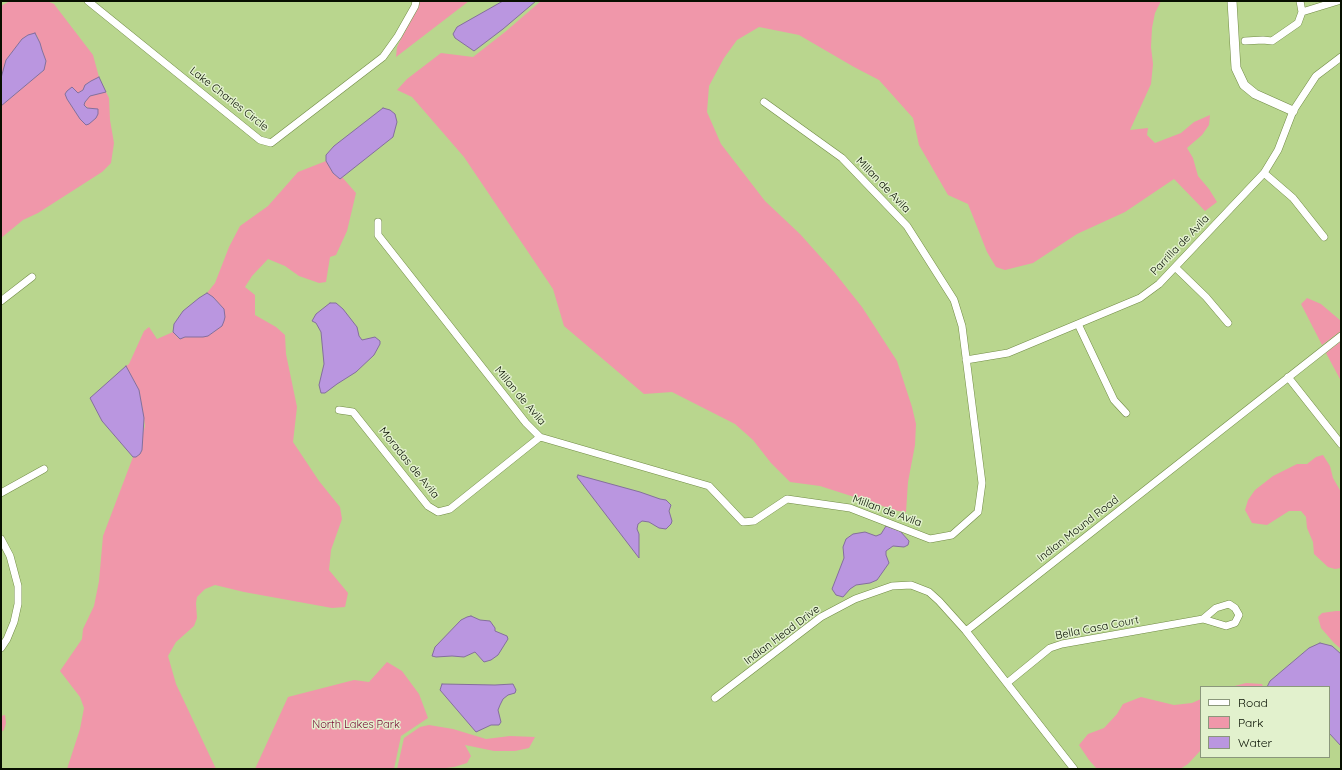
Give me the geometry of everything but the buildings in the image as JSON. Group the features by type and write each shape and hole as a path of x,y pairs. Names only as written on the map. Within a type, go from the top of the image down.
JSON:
{"street":[{"name":"Lake Charles Circle","path":"88,1 260,140 271,142 383,57 398,36 415,6 416,1"},
{"path":"1232,1 1236,68 1244,85 1255,94 1293,111"},
{"path":"1244,41 1272,41 1298,23 1302,12 1300,1"},
{"path":"1302,12 1338,1"},
{"name":"Parrilla de Avila","path":"966,360 1008,353 1140,298 1159,284 1264,173 1278,150 1293,111 1316,76 1341,57"},
{"name":"Millan de Avila","path":"378,222 378,235 526,423 540,437 709,486 743,522 754,521 787,499 850,508 930,539 952,535 978,512 982,483 962,326 954,300 907,226 842,158 764,102"},
{"path":"1264,173 1293,198 1324,237"},
{"path":"1175,267 1206,297 1228,323"},
{"path":"1,301 32,277"},
{"path":"1078,324 1114,400 1126,413"},
{"name":"Indian Mound Road","path":"966,631 1341,336"},
{"path":"1288,377 1341,444"},
{"name":"Moradas de Avila","path":"339,410 353,412 428,506 438,512 450,509 540,437"},
{"path":"1,493 44,469"},
{"path":"1,539 10,556 18,586 18,604 14,622 7,640 1,648"},
{"name":"Indian Head Drive","path":"715,698 821,617 856,600 892,586 911,585 928,592 939,601 966,631"},
{"name":"Bella Casa Court","path":"1007,683 1050,648 1062,644 1203,619 1226,626 1235,623 1239,615 1235,608 1229,604 1216,608 1203,619"},
{"path":"966,631 1074,769"}],"green space":[{"path":"10,1 47,1 54,4 93,55 99,77 85,85 83,90 78,93 74,89 67,91 65,94 80,119 93,108 90,109 84,105 87,99 90,96 106,92 109,98 110,120 114,143 111,163 102,172 38,213 23,220 1,238 1,106 44,70 46,61 37,35 28,35 22,39 6,60 1,78 1,6"},
{"path":"420,1 469,1 396,57 397,47 418,8"},
{"path":"541,1 1161,1 1155,13 1152,28 1151,47 1153,64 1151,84 1130,130 1148,128 1147,135 1155,143 1181,133 1194,122 1210,115 1209,125 1202,135 1187,148 1193,158 1198,176 1209,189 1217,202 1205,211 1174,179 1125,212 1077,234 1033,263 1005,270 996,267 987,252 968,204 948,195 919,145 913,118 879,80 799,35 759,27 737,40 724,58 709,86 707,112 721,144 765,201 800,234 835,273 862,307 897,361 916,424 915,445 908,482 906,512 898,511 820,486 790,482 771,463 753,440 735,424 672,392 644,394 564,326 553,289 464,157 412,97 397,90 407,79 441,53 473,57"},
{"path":"326,161 333,173 340,179 342,177 356,193 347,231 336,255 330,257 326,282 319,283 299,276 285,266 268,259 252,276 245,287 255,295 255,315 276,327 285,335 286,354 297,407 293,442 319,481 340,507 342,519 331,550 329,570 348,593 345,607 332,608 244,592 215,585 205,589 197,597 197,618 194,626 176,642 168,656 176,684 216,769 67,769 80,729 84,708 80,697 60,671 82,639 83,629 94,606 99,581 103,536 133,457 140,454 142,450 145,426 139,390 126,366 129,364 144,331 149,327 157,339 173,332 178,338 211,334 222,326 224,309 207,293 215,283 229,247 240,226 268,206 298,172"},
{"path":"1307,298 1321,304 1341,321 1341,331 1322,345 1301,304"},
{"path":"1341,341 1341,381 1326,353"},
{"path":"1323,455 1330,466 1333,478 1341,492 1341,568 1335,569 1328,567 1314,554 1313,542 1307,528 1306,517 1301,511 1289,511 1267,525 1252,523 1245,510 1248,500 1255,490 1273,476 1297,464 1307,464 1316,457"},
{"path":"1341,611 1341,649 1321,628 1318,617 1322,613"},
{"name":"North Lakes Park","path":"387,662 402,671 419,694 428,718 401,736 394,769 255,769 288,697 354,680 369,682"},
{"path":"1246,683 1262,684 1263,686 1235,686"},
{"path":"1141,697 1174,705 1192,703 1200,699 1200,751 1188,764 1180,769 1097,769 1079,745 1088,734 1104,728 1117,714 1123,704"},
{"path":"5,715 6,723 4,730 1,732 1,716"},
{"path":"429,725 453,729 486,739 510,736 535,737 529,748 515,751 494,751 465,745 471,756 467,763 454,767 437,769 397,769 404,738 420,727"}],"water":[{"path":"503,1 536,1 474,51 455,38 453,34 457,27"},
{"path":"35,33 46,61 44,70 1,106 1,78 6,60 22,39"},
{"path":"99,77 106,92 90,96 85,102 84,105 87,108 98,109 96,118 86,125 80,119 65,94 72,87 78,93 83,90 85,85"},
{"path":"383,108 390,110 395,114 397,122 393,137 340,179 333,173 326,161 326,155 334,146"},
{"path":"207,293 224,309 225,317 222,326 208,336 185,337 180,339 173,332 174,324 183,311"},
{"path":"330,303 336,303 343,309 357,327 359,336 362,340 375,337 380,341 380,344 374,355 356,372 325,393 321,393 319,385 324,364 321,332 316,323 312,321 316,314"},
{"path":"126,366 139,390 144,418 142,450 136,457 133,457 102,421 90,398"},
{"path":"578,475 666,500 671,505 669,511 672,521 671,524 666,529 659,528 649,522 642,521 638,524 639,558 577,477"},
{"path":"886,526 900,531 909,541 908,545 904,547 893,546 886,551 889,563 877,580 870,583 856,585 843,597 836,595 832,589 844,558 843,547 846,539 853,534 865,532 876,536 881,534"},
{"path":"471,616 480,620 490,621 495,628 495,631 507,636 508,639 498,655 491,660 484,662 475,652 464,657 432,656 435,647 461,620"},
{"path":"1320,643 1332,646 1341,654 1341,746 1330,734 1330,686 1268,686 1270,681 1309,648"},
{"path":"442,684 513,684 516,690 515,693 508,695 503,699 500,705 498,710 501,722 499,725 491,725 476,732 440,690"}]}
